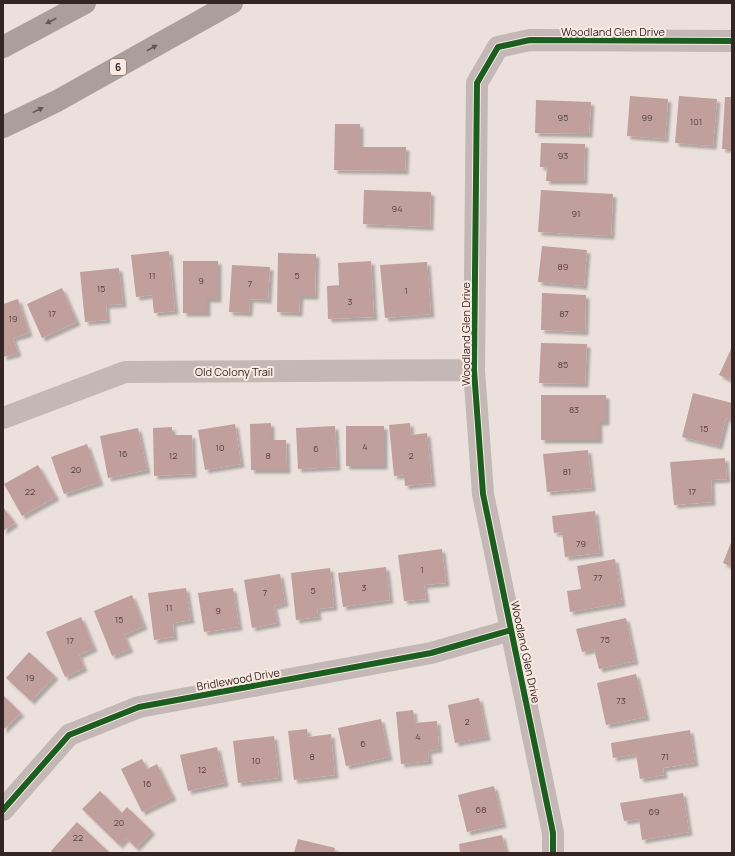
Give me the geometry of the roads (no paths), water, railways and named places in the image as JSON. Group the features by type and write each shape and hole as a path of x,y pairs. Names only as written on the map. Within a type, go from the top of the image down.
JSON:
{"highway":[{"path":"3,47 85,3"},
{"name":"6","path":"3,127 57,101 232,3"}],"street":[{"name":"Woodland Glen Drive","path":"553,853 553,833 483,494 474,370 477,82 498,47 530,40 732,41"},
{"name":"Old Colony Trail","path":"3,418 125,372 474,370"},
{"name":"Bridlewood Drive","path":"3,810 69,735 139,707 431,653 511,630"}]}
